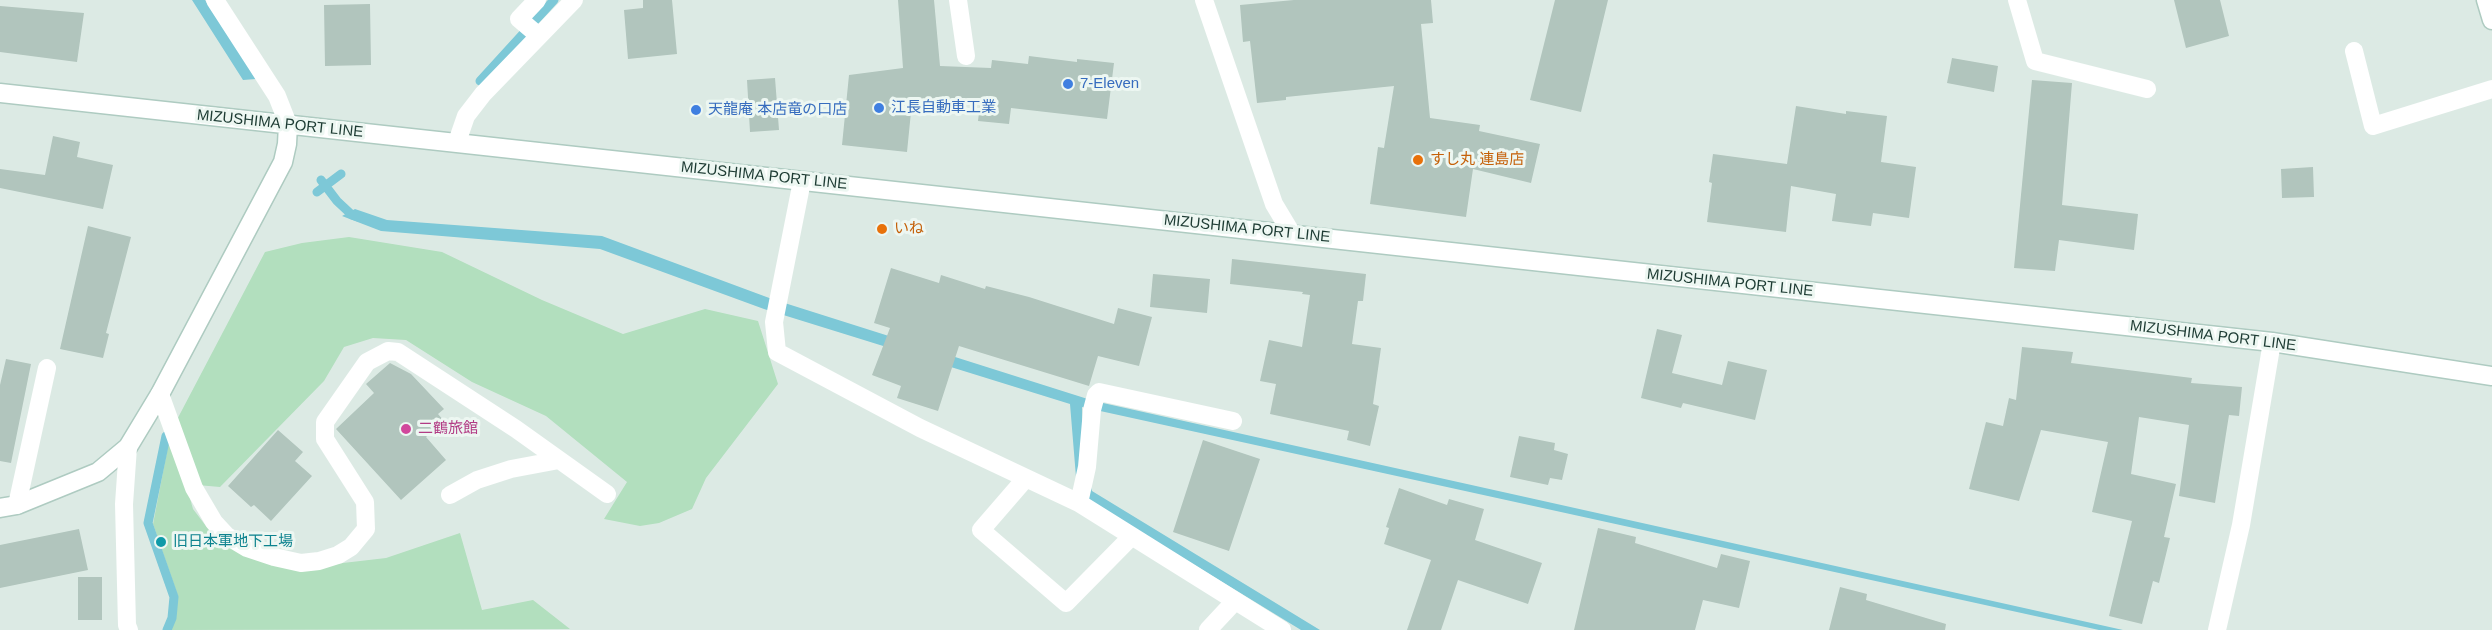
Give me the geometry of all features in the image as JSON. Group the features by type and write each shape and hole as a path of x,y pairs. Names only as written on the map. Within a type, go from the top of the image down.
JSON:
{"street":[{"path":"9,506 98,472 128,447 160,394 283,162 288,144 288,124 277,96 215,0"},
{"path":"533,31 519,19 537,0"},
{"path":"457,142 466,116 533,31 574,0"},
{"path":"958,0 966,56"},
{"path":"1204,0 1274,204 1292,234"},
{"path":"2017,0 2036,60 2147,89"},
{"path":"2486,0 2492,20"},
{"path":"2354,51 2373,126 2492,89"},
{"name":"MIZUSHIMA PORT LINE","path":"0,93 2272,342 2492,376"},
{"path":"802,180 799,207 774,322 777,352 920,428 1026,477 1080,497 1132,536 1282,630"},
{"path":"2217,630 2241,525 2272,342"},
{"path":"160,394 194,488 214,522 227,536 247,548 274,557 301,563 319,561 338,555 351,547 366,529 365,502 324,434 325,422 367,362 378,354 388,351 398,352 516,429 607,494"},
{"path":"9,506 47,368"},
{"path":"1080,497 1087,467 1094,405 1099,392 1233,421"},
{"path":"128,447 124,504 127,625 129,630"},
{"path":"450,495 477,480 512,469 559,460"},
{"path":"1026,477 981,530 1066,603 1132,536"},
{"path":"1208,630 1235,601"}],"green space":[{"path":"349,237 442,252 542,300 623,334 705,309 758,321 778,384 706,478 692,509 659,523 640,526 604,519 627,482 546,416 472,382 406,340 373,338 344,347 324,381 220,487 186,484 193,509 209,530 300,568 386,558 460,533 482,610 533,600 570,629 169,630 175,618 178,596 153,524 171,431 265,252 302,243"}],"water":[{"path":"192,0 205,0 256,79 243,80"},
{"path":"355,209 387,220 602,236 772,299 1094,401 2123,630 2099,630 1082,407 1083,458 1092,491 1320,630 1301,630 1088,500 1076,477 1070,404 764,309 600,249 381,231 342,216"}],"building":[{"path":"643,0 672,0 677,54 628,59 624,10 643,8"},
{"path":"898,0 934,0 940,66 991,68 992,60 1028,64 1029,56 1077,62 1077,59 1114,63 1107,119 1011,108 1009,124 978,121 980,104 912,102 907,152 842,145 849,75 903,68"},
{"path":"1294,0 1431,0 1433,23 1421,24 1430,118 1480,125 1479,131 1540,144 1531,183 1473,169 1466,217 1370,204 1378,147 1384,148 1394,86 1286,97 1286,100 1257,103 1250,41 1243,42 1240,5"},
{"path":"1555,0 1608,0 1581,112 1530,100"},
{"path":"2174,0 2220,0 2229,36 2186,48"},
{"path":"370,4 371,65 325,66 324,5"},
{"path":"0,6 84,13 77,62 0,52"},
{"path":"1952,58 1998,66 1994,92 1947,83"},
{"path":"775,78 779,130 750,132 747,80"},
{"path":"2032,80 2072,83 2062,205 2138,214 2134,250 2059,240 2055,271 2014,268"},
{"path":"1796,106 1846,114 1846,111 1887,116 1881,162 1916,167 1909,218 1873,213 1871,226 1832,221 1836,194 1791,186 1786,232 1707,222 1713,154 1787,164"},
{"path":"53,136 80,142 77,157 113,165 103,209 0,188 0,169 45,175"},
{"path":"2313,167 2314,197 2282,198 2281,169"},
{"path":"88,226 131,237 106,333 109,334 103,358 60,349"},
{"path":"1232,259 1366,274 1363,301 1358,301 1352,344 1381,348 1373,404 1379,406 1370,446 1347,440 1349,431 1270,414 1276,384 1260,381 1269,340 1302,347 1310,295 1302,294 1303,292 1230,284"},
{"path":"891,268 939,283 941,275 985,289 986,286 1114,324 1118,308 1152,317 1139,366 1098,356 1089,386 959,346 938,411 897,398 901,386 872,375 890,328 874,323"},
{"path":"1153,274 1210,279 1207,313 1150,307"},
{"path":"1657,329 1682,335 1672,373 1722,385 1728,361 1767,370 1755,420 1683,403 1681,408 1641,398"},
{"path":"2022,347 2073,352 2071,363 2192,378 2191,383 2242,387 2239,416 2229,415 2215,503 2179,496 2189,425 2139,417 2131,474 2176,484 2164,537 2170,538 2159,583 2153,581 2142,624 2109,616 2132,521 2092,512 2108,442 2041,430 2019,501 1969,489 1986,422 2003,426 2009,398 2016,400"},
{"path":"6,359 31,364 11,463 0,461 0,385"},
{"path":"390,363 411,374 444,409 438,414 444,421 426,437 446,460 401,500 336,429 374,393 366,384"},
{"path":"278,430 303,452 295,461 312,476 271,521 228,486"},
{"path":"1519,436 1555,443 1554,450 1568,454 1562,480 1550,478 1548,485 1510,477"},
{"path":"1203,440 1260,459 1229,551 1173,532"},
{"path":"1399,488 1447,505 1449,499 1484,509 1475,540 1542,563 1528,604 1458,580 1441,630 1407,630 1431,560 1384,544 1389,528 1386,527"},
{"path":"1598,528 1636,537 1635,543 1717,568 1721,554 1750,561 1739,608 1703,600 1695,630 1574,630"},
{"path":"79,529 88,570 0,588 0,545"},
{"path":"78,577 102,577 102,620 78,620"},
{"path":"1840,587 1867,594 1866,600 1946,624 1945,630 1829,630"}],"waterway":[{"path":"480,81 554,0"},
{"path":"317,192 341,174"},
{"path":"321,180 337,201 352,215 358,217"},
{"path":"166,436 148,523 174,597 172,618 167,630"}],"place":[{"name":"7-Eleven","path":"1068,84"},
{"name":"江長自動車工業","path":"879,108"},
{"name":"天龍庵 本店竜の口店","path":"696,110"},
{"name":"すし丸 連島店","path":"1418,160"},
{"name":"いね","path":"882,229"},
{"name":"二鶴旅館","path":"406,429"},
{"name":"旧日本軍地下工場","path":"161,542"}]}
